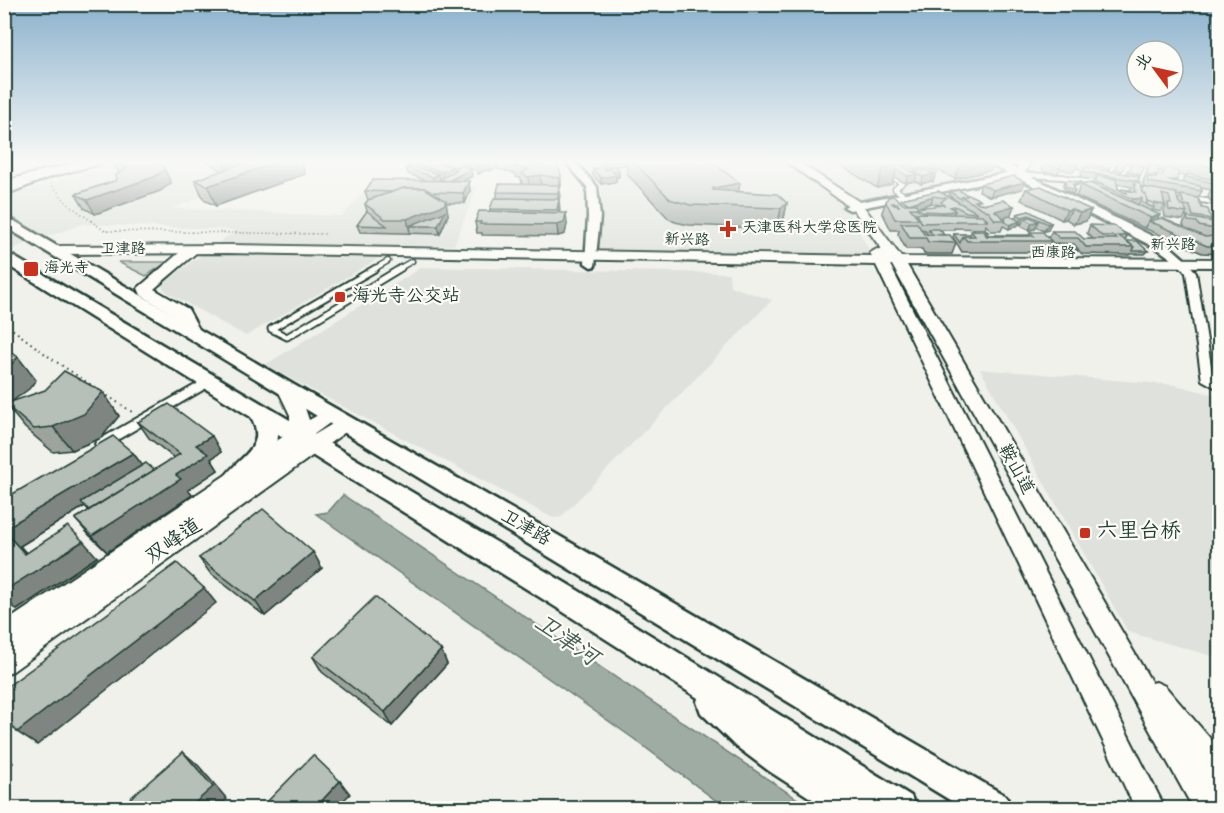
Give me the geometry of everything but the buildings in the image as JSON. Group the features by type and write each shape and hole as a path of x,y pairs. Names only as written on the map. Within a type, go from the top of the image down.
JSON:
{"highway":[{"name":"卫津路","path":"4,219 287,390 545,540 994,808"},
{"name":"卫津路","path":"4,256 211,380 899,808"},
{"path":"242,485 268,437 269,430 257,409"},
{"path":"685,673 715,705 749,735 796,770 856,808"}],"main road":[{"name":"鞍山道","path":"843,199 854,206"},
{"name":"鞍山道","path":"844,199 854,206 892,265 1118,646 1209,808"},
{"name":"卫津路","path":"56,250 191,250"},
{"path":"191,331 182,313 147,292 146,288 191,250 591,259"},
{"path":"179,262 198,257 388,261 591,259"},
{"name":"西康路","path":"591,259 892,265 1187,267 1220,272"},
{"name":"新兴路","path":"1187,267 1220,263"},
{"name":"鞍山道","path":"892,265 1150,808"},
{"path":"287,390 299,411 306,440"},
{"name":"双峰道","path":"4,662 242,485 336,419"},
{"name":"双峰道","path":"4,637 242,485"},
{"path":"1118,646 1220,773"}],"street":[{"path":"591,259 593,199"},
{"path":"854,206 890,199"},
{"path":"1068,199 1162,246 1187,267 1208,381 1220,386"},
{"path":"1195,199 1220,203"},
{"path":"93,449 211,380"}],"lane":[{"path":"388,261 271,329 287,338 412,261"}],"path":[{"path":"62,199 80,216 105,231 325,234"},
{"path":"4,323 52,359 142,419"}],"shaded area":[{"name":"海光寺","path":"4,199 196,199 172,208 342,216 357,199 473,199 454,245 400,246 246,336 168,293 160,285 236,230 83,224 5,251"},
{"path":"601,199 880,199 845,206 873,257 598,251"},
{"path":"118,262 168,262 146,276"},
{"path":"422,267 729,273 730,286 772,300 561,517 553,518 265,365"},
{"path":"980,369 1176,385 1219,396 1219,658 1128,632"},
{"path":"343,495 811,808 726,808 634,739 316,514 328,512"}],"place":[{"name":"天津医科大学总医院","path":"728,229"},
{"name":"海光寺","path":"31,269"},
{"name":"海光寺公交站","path":"340,297"},
{"name":"六里台桥","path":"1085,533"}],"water label":[{"name":"卫津河","path":"565,642"}]}
